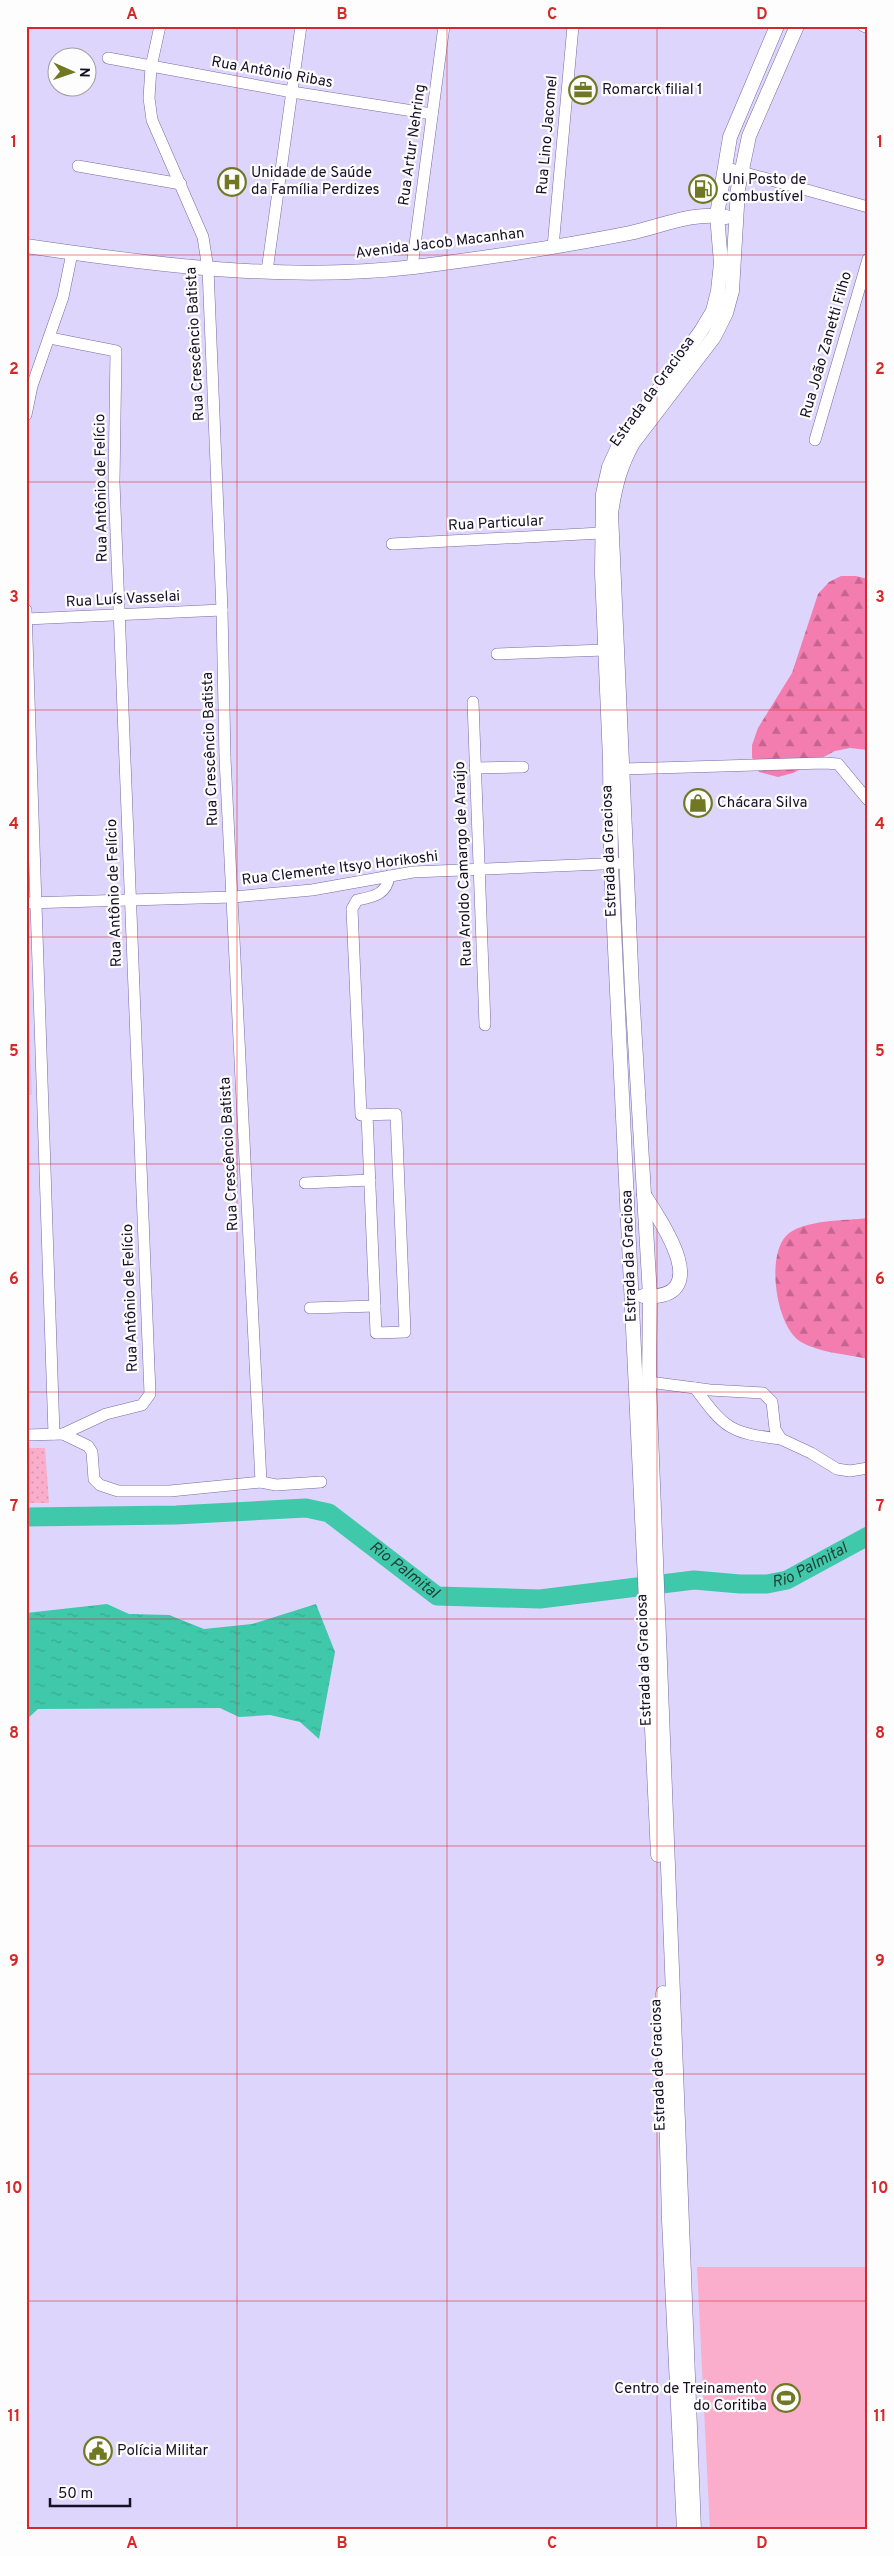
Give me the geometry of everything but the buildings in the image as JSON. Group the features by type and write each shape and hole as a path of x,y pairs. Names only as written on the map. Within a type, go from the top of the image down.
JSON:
{"main road":[{"name":"Estrada da Graciosa","path":"694,2530 651,1568 632,1295 610,864 610,760 601,533 603,494 609,467 620,443 701,331 713,311 718,291 721,263 717,215 730,137 777,26"},
{"name":"Estrada da Graciosa","path":"651,1568 650,1296 626,863 611,513 615,486 622,462 633,444 714,337 726,313 732,291 735,218 741,171 749,136 797,26"},
{"name":"Avenida Jacob Macanhan","path":"26,246 208,269 333,272 412,267 553,247 632,232 705,215 735,218"},
{"path":"632,1295 650,1296 670,1292 678,1283 680,1268 675,1244 644,1195"},
{"name":"Estrada da Graciosa","path":"653,1610 684,2530"}],"street":[{"name":"Rua Crescêncio Batista","path":"160,26 151,67 149,98 152,120 203,237 208,269 222,610 225,758 260,1482"},
{"path":"267,271 301,26"},
{"name":"Rua Artur Nehring","path":"412,267 444,26"},
{"name":"Rua Lino Jacomel","path":"553,247 573,26"},
{"path":"863,26 868,28"},
{"name":"Rua Antônio Ribas","path":"108,58 292,92 432,114"},
{"path":"78,166 181,184"},
{"path":"724,167 868,207"},
{"path":"26,415 32,386 63,297 72,253"},
{"name":"Rua João Zanetti Filho","path":"815,440 868,260"},
{"name":"Rua Antônio de Felício","path":"50,338 116,350 114,482 150,1394 142,1405 106,1414 58,1434"},
{"name":"Rua Particular","path":"392,544 601,533"},
{"path":"26,610 31,903 58,1434"},
{"name":"Rua Luís Vasselai","path":"26,619 222,610"},
{"path":"497,654 605,650"},
{"name":"Rua Aroldo Camargo de Araújo","path":"472,702 486,1025"},
{"path":"623,769 838,764 868,800"},
{"path":"475,768 523,767"},
{"name":"Rua Clemente Itsyo Horikoshi","path":"31,903 233,897 312,890 413,872 626,863"},
{"path":"367,1114 376,1333 405,1332 396,1114 367,1114 361,1115 352,909 357,900 377,896 384,890 388,876"},
{"path":"305,1183 370,1180"},
{"path":"310,1308 375,1306"},
{"path":"649,1382 763,1394 772,1402 775,1429 781,1439"},
{"path":"695,1388 719,1421 738,1432 781,1439 811,1453 836,1469 850,1471 868,1468"},
{"path":"26,1435 58,1434 88,1446 92,1452 94,1479 109,1489 170,1491 260,1482 276,1485 320,1482"}],"shaded area":[{"path":"26,998 28,998 32,1095 26,1095"},
{"path":"26,1448 45,1448 49,1503 26,1503"},
{"name":"Centro de Treinamento do Coritiba","path":"697,2267 868,2267 868,2530 710,2530"}],"green space":[{"path":"841,576 856,576 868,579 868,750 850,748 835,751 793,773 778,777 759,772 752,757 752,745 758,728 792,673 818,594 829,582"},
{"path":"868,1218 868,1359 808,1346 792,1334 785,1322 780,1307 775,1275 776,1259 780,1246 786,1236 802,1226"}],"water":[{"path":"107,1604 129,1614 169,1615 204,1629 252,1624 316,1604 335,1652 319,1739 300,1722 270,1715 239,1717 220,1708 38,1709 26,1720 26,1613"}],"waterway":[{"name":"Rio Palmital","path":"26,1517 176,1515 306,1508 329,1513 437,1596 540,1599 694,1580 767,1584 787,1580 868,1536"}],"place":[{"name":"Romarck filial 1","path":"583,90"},
{"name":"Unidade de Saúde da Família Perdizes","path":"232,182"},
{"name":"Uni Posto de combustível","path":"703,189"},
{"name":"Chácara Silva","path":"698,803"},
{"name":"Centro de Treinamento do Coritiba","path":"786,2398"},
{"name":"Polícia Militar","path":"98,2451"}]}
